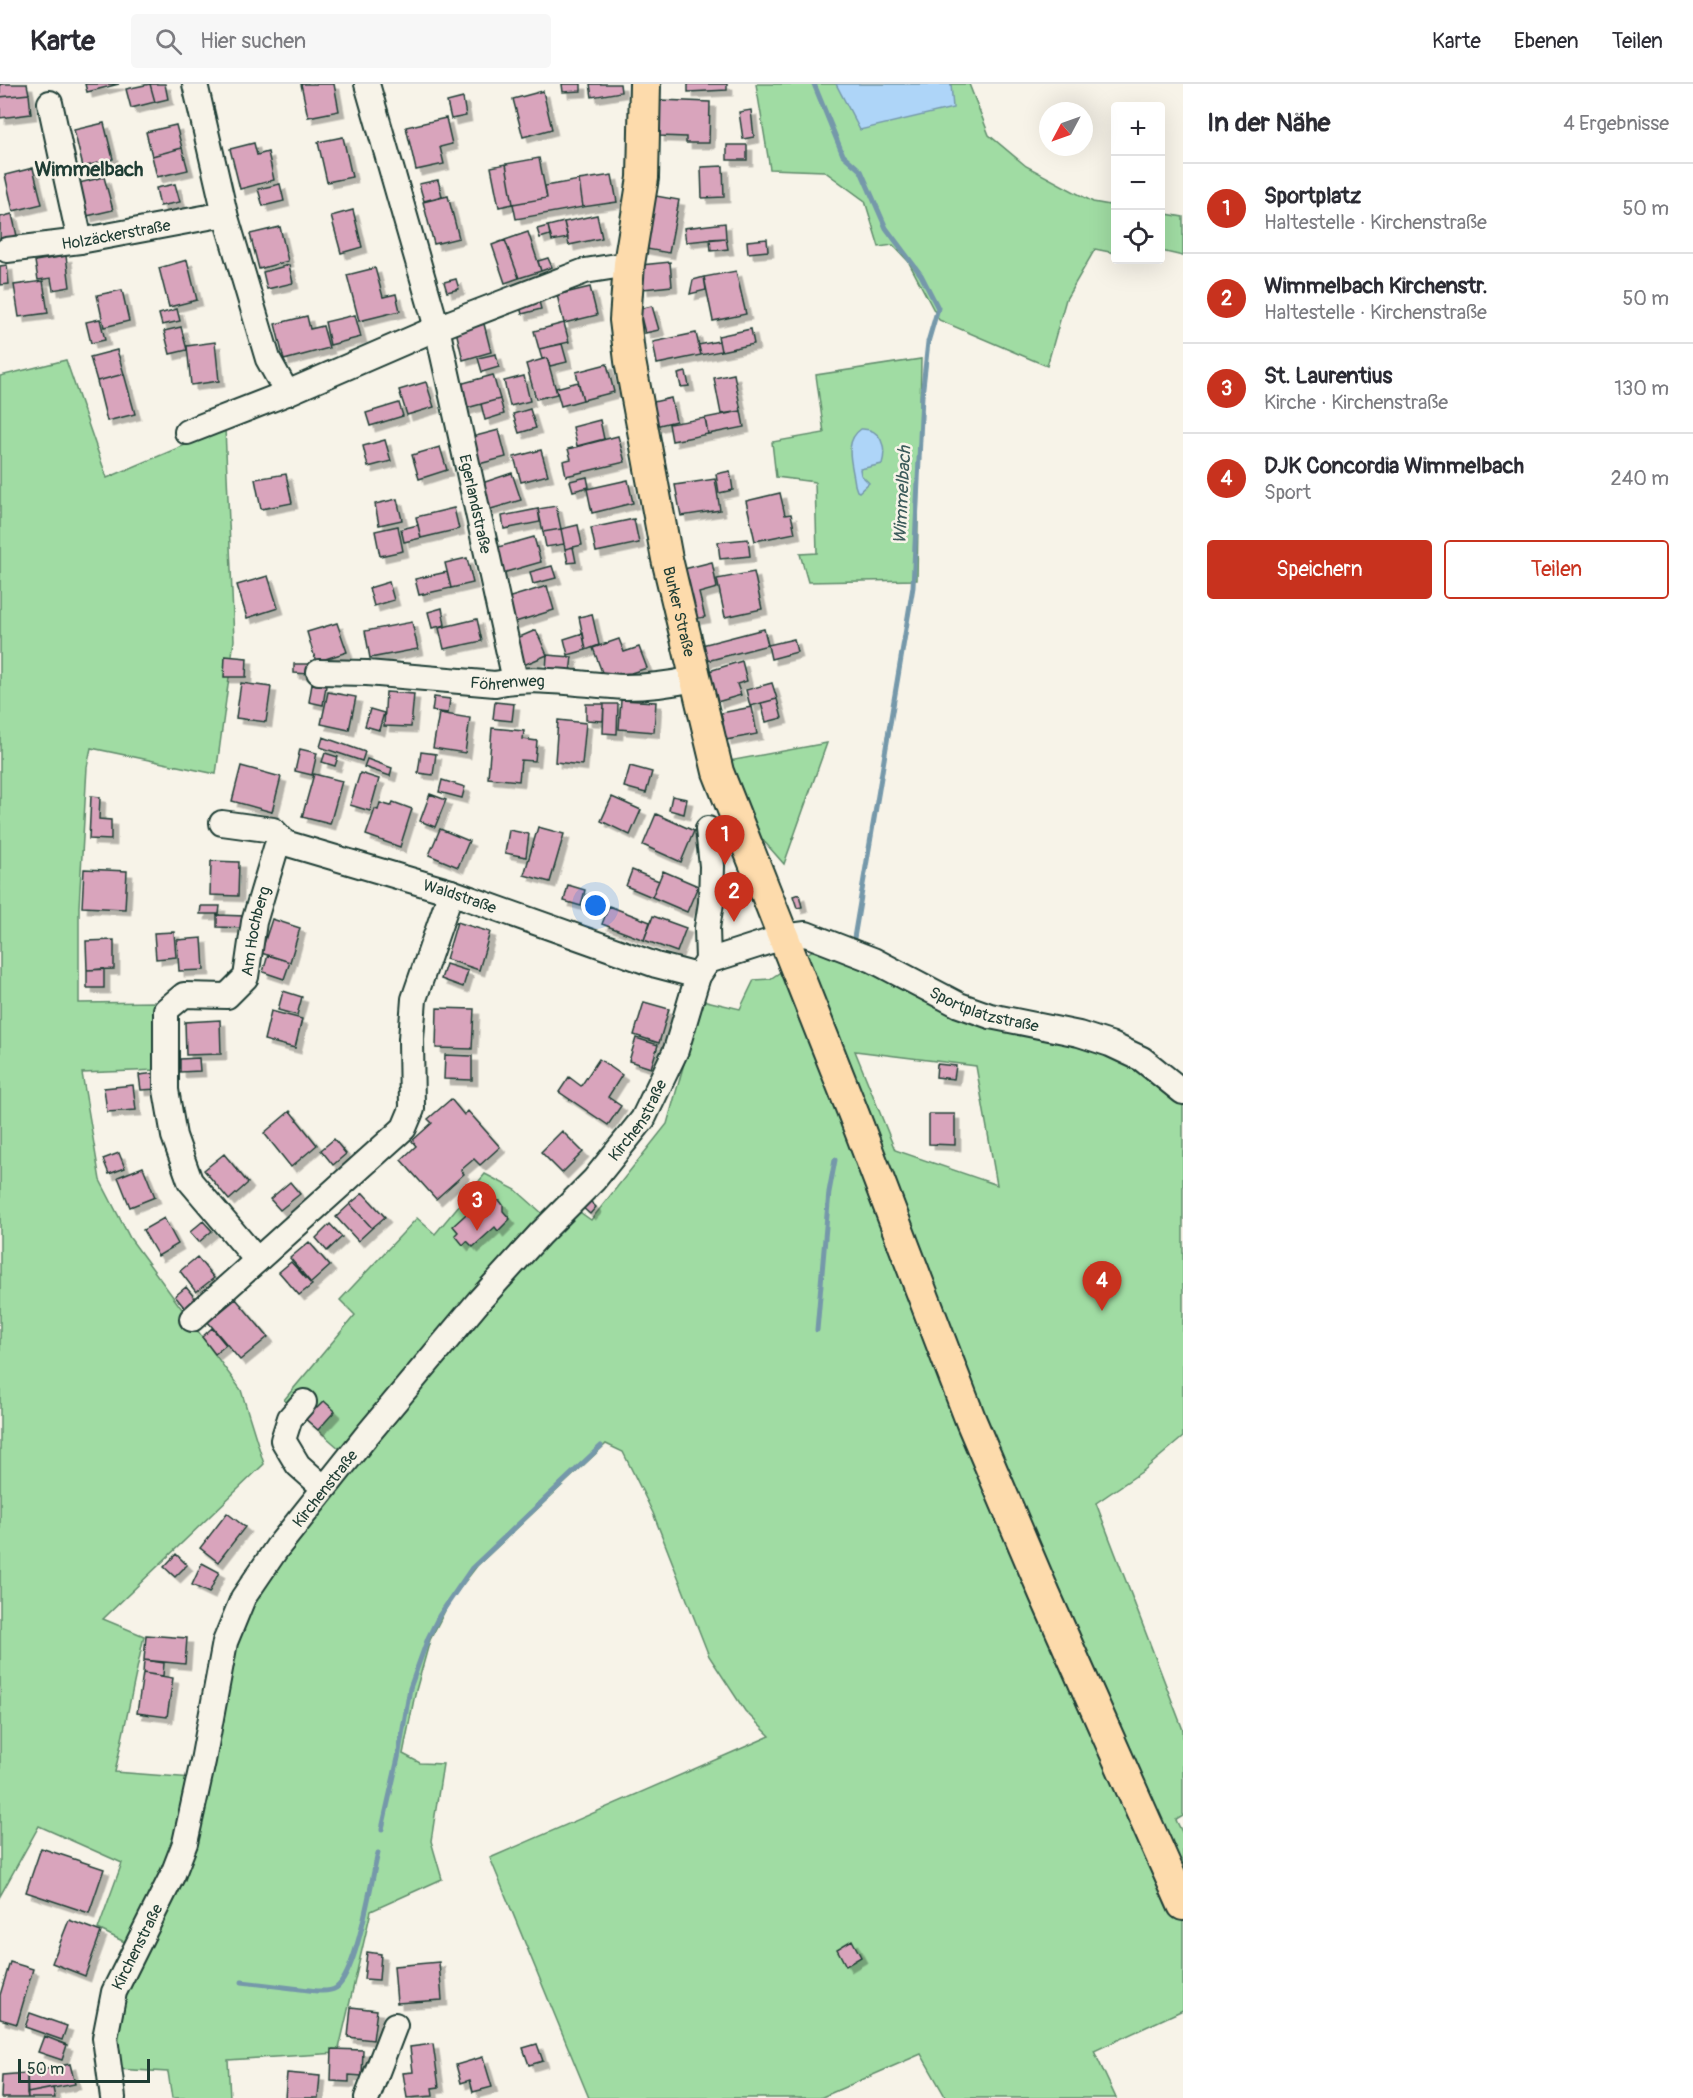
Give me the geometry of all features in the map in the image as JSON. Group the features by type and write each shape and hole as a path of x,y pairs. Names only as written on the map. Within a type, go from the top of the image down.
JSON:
{"main road":[{"name":"Burker Straße","path":"645,84 643,178 629,264 625,320 630,361 667,559 718,772 854,1115 971,1421 1045,1595 1183,1905"}],"street":[{"path":"195,84 225,214 268,359 287,393"},
{"name":"Egerlandstraße","path":"368,84 437,328 515,680"},
{"path":"50,103 80,241"},
{"name":"Holzäckerstraße","path":"6,250 80,241 225,214"},
{"path":"187,432 287,393 437,328 585,271 629,264"},
{"name":"Föhrenweg","path":"319,672 367,673 495,684 515,680 627,687 665,685 694,679"},
{"name":"Waldstraße","path":"222,823 273,830 285,843 451,891 656,965 703,969"},
{"name":"Kirchenstraße","path":"113,2098 105,2038 114,1992 173,1874 185,1843 225,1642 243,1598 277,1548 324,1488 479,1301 540,1234 594,1180 643,1119 676,1050 703,969 711,903 712,866 708,829"},
{"name":"Am Hochberg","path":"257,1260 190,1181 174,1136 166,1090 166,1010 184,995 228,996 246,977 254,922 276,848 285,843"},
{"path":"192,1318 404,1128 412,1109 411,1039 414,999 451,891"},
{"name":"Sportplatzstraße","path":"783,937 806,934 822,939 873,960 959,1005 990,1016 1079,1034 1110,1044 1142,1059 1183,1092"},
{"path":"703,969 783,937"},
{"path":"304,1402 290,1418 282,1440 298,1465 324,1488"},
{"path":"367,2098 395,2025"}],"green space":[{"path":"756,84 969,84 989,135 1026,166 1093,202 1111,205 1111,252 1095,249 1066,299 1047,366 939,320 908,261 893,245 879,247 865,201 824,171 770,169"},
{"path":"1165,214 1183,217 1183,256 1165,252"},
{"path":"921,359 917,580 808,582 800,554 817,553 815,482 776,477 772,442 824,433 816,375"},
{"path":"66,360 107,478 225,428 234,640 216,774 91,748 87,767 79,907 79,1003 158,1002 158,1070 82,1073 100,1180 130,1238 241,1390 264,1464 103,1619 144,1636 115,1772 206,1779 236,1623 262,1579 574,1208 591,1220 667,1124 702,1000 740,1009 754,980 770,979 813,950 804,924 966,1002 1183,1083 1183,1437 1143,1471 1096,1503 1183,1730 1183,1816 1176,1820 1183,1834 1183,2010 1094,2051 1116,2098 946,2098 921,2054 820,2098 589,2098 490,1858 770,1736 745,1711 709,1656 653,1513 623,1452 606,1444 477,1566 450,1601 430,1640 415,1694 403,1754 420,1763 443,1764 431,1841 442,1879 371,1911 338,2053 228,2060 230,2098 172,2098 168,2072 116,2069 118,2013 141,1950 98,1929 122,1863 39,1826 0,1896 0,376","holes":["855,1051 976,1066 997,1185 895,1150"]},
{"path":"827,743 784,864 754,830 729,761"},
{"path":"485,1174 516,1190 543,1214 341,1450 284,1400 355,1315 340,1300 417,1218 435,1234"}],"water":[{"path":"836,84 951,84 953,108 860,130"},
{"path":"861,429 878,435 884,451 882,464 860,469 861,475 869,483 859,492 855,485 850,447 855,434"}],"building":[{"path":"0,84 27,84 29,94 0,97"},
{"path":"85,84 119,84 87,92"},
{"path":"150,84 155,102 131,108 126,89"},
{"path":"150,84 165,84 168,99 155,102"},
{"path":"301,84 334,84 339,111 308,117"},
{"path":"562,84 581,84 581,91 563,92"},
{"path":"590,84 620,84 621,92 592,97"},
{"path":"688,84 727,84 727,90 688,92"},
{"path":"543,91 552,129 523,137 513,99"},
{"path":"29,94 31,114 0,118 0,97"},
{"path":"463,98 466,116 451,119 447,102"},
{"path":"660,100 710,102 709,143 686,143 686,137 659,136"},
{"path":"751,110 754,137 743,139 739,112"},
{"path":"446,118 452,144 440,147 444,164 416,170 406,127"},
{"path":"104,123 113,159 83,167 74,130"},
{"path":"176,125 182,148 152,156 146,132"},
{"path":"343,137 352,177 327,182 318,142"},
{"path":"254,143 257,155 268,152 274,180 240,189 230,149"},
{"path":"727,145 747,145 747,160 727,160"},
{"path":"182,148 188,170 157,177 152,156"},
{"path":"539,158 547,198 513,204 506,164"},
{"path":"506,164 513,204 499,207 491,167"},
{"path":"723,166 724,197 702,198 701,167"},
{"path":"33,168 42,204 13,211 5,175"},
{"path":"612,175 617,202 583,207 579,180"},
{"path":"104,177 113,210 87,216 79,183"},
{"path":"438,180 442,196 424,201 419,184"},
{"path":"579,180 583,207 516,219 513,204 547,198 545,186"},
{"path":"175,184 180,202 160,206 156,188"},
{"path":"280,184 284,201 263,206 258,189"},
{"path":"650,195 679,200 669,253 641,248"},
{"path":"448,196 459,238 434,244 423,202"},
{"path":"353,210 362,247 341,253 331,216"},
{"path":"12,214 17,236 0,240 0,217"},
{"path":"597,215 602,238 569,245 564,222"},
{"path":"564,222 568,238 552,241 548,226"},
{"path":"725,223 726,238 686,242 684,228"},
{"path":"548,226 550,235 540,238 537,229"},
{"path":"280,227 288,261 259,269 250,234"},
{"path":"528,232 541,271 519,278 505,240"},
{"path":"726,238 728,249 711,251 710,239"},
{"path":"767,239 768,251 748,253 747,241"},
{"path":"505,240 519,278 505,283 492,245"},
{"path":"66,256 70,287 53,290 51,278 38,280 35,261"},
{"path":"548,258 552,267 541,271 538,261"},
{"path":"187,260 197,300 169,307 159,268"},
{"path":"670,262 672,286 643,289 641,265"},
{"path":"7,265 9,284 0,285 0,266"},
{"path":"289,265 293,283 267,289 263,272"},
{"path":"375,268 383,297 396,294 400,311 359,321 347,275"},
{"path":"736,271 746,314 713,321 704,277"},
{"path":"704,277 706,290 690,294 693,280"},
{"path":"456,279 459,289 447,292 444,282"},
{"path":"43,281 48,313 19,317 14,285"},
{"path":"590,287 597,315 564,323 557,295"},
{"path":"122,290 129,321 104,327 97,295"},
{"path":"537,294 541,309 522,314 518,299"},
{"path":"652,306 659,330 645,333 639,309"},
{"path":"177,309 180,321 162,325 159,314"},
{"path":"355,315 361,337 330,345 325,322"},
{"path":"307,316 310,329 323,326 329,348 284,360 275,324"},
{"path":"100,319 105,340 91,343 86,322"},
{"path":"564,323 569,342 539,349 534,331"},
{"path":"484,324 491,352 463,360 456,331"},
{"path":"181,327 187,350 170,354 164,331"},
{"path":"751,329 754,344 721,351 718,336"},
{"path":"696,333 701,355 657,364 653,342"},
{"path":"719,341 721,351 701,355 698,345"},
{"path":"215,342 219,381 191,385 187,346"},
{"path":"562,344 567,362 550,366 547,358 542,359 539,349"},
{"path":"117,350 124,374 97,381 90,357"},
{"path":"496,354 499,367 482,372 478,358"},
{"path":"547,358 557,394 536,399 526,364"},
{"path":"607,364 614,392 583,400 576,372"},
{"path":"686,372 689,386 681,387 678,374"},
{"path":"124,374 135,414 107,421 97,381"},
{"path":"734,374 741,411 721,414 714,378"},
{"path":"493,375 500,399 463,409 456,385"},
{"path":"524,376 530,401 510,406 504,381"},
{"path":"426,382 434,407 407,415 399,390"},
{"path":"578,382 583,400 561,406 556,388"},
{"path":"671,398 676,421 651,427 645,404"},
{"path":"500,399 504,414 485,420 481,404"},
{"path":"399,403 403,416 370,426 366,413"},
{"path":"530,409 536,428 519,433 513,414"},
{"path":"741,411 744,427 708,434 705,418"},
{"path":"705,418 708,434 672,441 669,424"},
{"path":"600,420 604,439 577,446 573,427"},
{"path":"499,430 506,457 475,465 468,438"},
{"path":"618,436 625,462 566,476 563,461 571,459 568,449"},
{"path":"385,440 391,461 368,467 363,446"},
{"path":"440,447 447,470 419,479 412,455"},
{"path":"541,450 548,475 521,482 514,457"},
{"path":"730,471 733,490 719,493 716,474"},
{"path":"512,473 521,500 484,511 476,485"},
{"path":"286,474 292,503 261,509 255,479"},
{"path":"587,477 589,487 573,491 570,481"},
{"path":"715,479 720,510 681,516 675,485"},
{"path":"628,480 633,503 592,513 587,489"},
{"path":"780,493 785,515 791,514 795,533 755,541 746,501"},
{"path":"397,499 402,520 379,525 375,504"},
{"path":"556,506 561,529 543,532 538,509"},
{"path":"454,508 459,529 421,538 416,517"},
{"path":"538,509 540,522 504,529 502,516"},
{"path":"634,519 639,543 596,552 591,528"},
{"path":"418,525 421,538 404,542 401,529"},
{"path":"578,525 582,545 565,549 561,529"},
{"path":"398,526 403,551 380,556 375,531"},
{"path":"561,529 564,544 546,547 543,532"},
{"path":"534,537 541,562 499,574 491,549"},
{"path":"748,539 750,556 720,559 718,542"},
{"path":"573,547 576,562 568,563 565,549"},
{"path":"467,558 473,583 451,588 445,563"},
{"path":"712,562 717,588 699,593 705,617 688,620 676,571"},
{"path":"552,566 556,578 533,584 530,572"},
{"path":"447,572 451,588 419,595 415,579"},
{"path":"754,572 762,609 725,617 717,579"},
{"path":"268,576 278,608 247,618 237,585"},
{"path":"389,582 394,600 374,606 369,588"},
{"path":"547,586 554,610 512,623 504,599"},
{"path":"442,608 445,625 432,628 428,612"},
{"path":"592,614 599,645 586,650 579,617"},
{"path":"477,619 482,641 444,649 439,628"},
{"path":"412,622 418,649 370,658 365,631"},
{"path":"337,623 347,652 316,662 307,632"},
{"path":"764,629 768,645 703,662 698,646"},
{"path":"536,630 547,655 519,667 508,642"},
{"path":"583,633 586,650 568,655 564,639"},
{"path":"619,639 624,652 639,647 647,668 631,673 603,675 593,648"},
{"path":"794,639 797,652 771,659 768,645"},
{"path":"547,655 572,657 570,673 546,671"},
{"path":"225,656 247,658 246,677 224,677"},
{"path":"742,661 747,681 737,684 741,695 717,702 709,671"},
{"path":"294,664 309,664 309,674 294,673"},
{"path":"241,683 271,687 266,722 236,718"},
{"path":"772,683 777,699 750,706 746,690"},
{"path":"312,684 326,686 323,705 309,702"},
{"path":"328,692 356,697 349,730 321,724"},
{"path":"386,692 414,694 411,727 384,726"},
{"path":"434,697 450,699 448,713 432,711"},
{"path":"777,699 782,718 766,722 761,703"},
{"path":"621,700 656,702 654,732 619,729"},
{"path":"495,702 514,704 512,721 493,719"},
{"path":"586,704 604,704 603,721 586,720"},
{"path":"604,704 618,704 617,734 603,733"},
{"path":"752,707 757,734 726,740 721,713"},
{"path":"370,709 384,713 379,730 365,726"},
{"path":"439,713 470,718 465,753 433,748"},
{"path":"558,720 586,723 582,765 555,762"},
{"path":"492,728 524,731 523,739 537,741 535,761 521,760 519,781 488,778"},
{"path":"323,737 365,752 362,761 320,747"},
{"path":"300,749 317,753 312,775 295,771"},
{"path":"421,752 436,754 433,775 418,773"},
{"path":"325,753 338,757 335,766 322,762"},
{"path":"367,759 392,768 390,776 364,767"},
{"path":"241,766 281,777 272,812 232,801"},
{"path":"630,766 652,772 646,793 624,787"},
{"path":"360,773 379,779 370,811 350,805"},
{"path":"314,774 342,781 330,824 302,817"},
{"path":"442,780 465,787 462,798 439,792"},
{"path":"430,794 446,800 435,827 420,821"},
{"path":"91,796 100,797 99,819 111,820 111,840 89,839"},
{"path":"672,796 687,799 684,814 669,810"},
{"path":"612,797 641,810 630,835 601,821"},
{"path":"393,802 412,809 400,847 366,835 375,809 378,810 380,803 391,806"},
{"path":"656,814 694,831 681,862 643,845"},
{"path":"538,827 564,834 550,882 524,875"},
{"path":"440,829 469,841 458,867 429,855"},
{"path":"509,830 529,834 526,857 505,853"},
{"path":"211,861 239,862 238,896 210,895"},
{"path":"84,869 127,871 125,909 82,907"},
{"path":"632,870 659,881 652,897 626,886"},
{"path":"663,871 698,886 687,912 652,897"},
{"path":"568,885 585,890 581,906 564,901"},
{"path":"799,894 802,907 797,908 793,896"},
{"path":"201,906 220,906 219,914 200,914"},
{"path":"609,906 650,922 644,940 602,924"},
{"path":"217,915 245,916 245,928 217,927"},
{"path":"653,916 686,928 677,952 644,940"},
{"path":"272,919 300,928 290,962 261,953"},
{"path":"457,922 490,932 479,970 446,959"},
{"path":"174,932 176,957 156,959 154,933"},
{"path":"202,938 204,970 179,971 177,940"},
{"path":"114,940 114,969 87,970 86,941"},
{"path":"268,955 290,962 284,979 263,972"},
{"path":"446,964 468,971 463,987 441,979"},
{"path":"104,969 104,988 87,988 87,970"},
{"path":"283,991 302,997 297,1015 278,1010"},
{"path":"644,1002 669,1009 659,1043 634,1035"},
{"path":"437,1008 474,1009 472,1049 436,1048"},
{"path":"271,1011 302,1019 295,1048 264,1040"},
{"path":"220,1020 221,1054 186,1055 185,1022"},
{"path":"636,1038 658,1045 651,1068 629,1061"},
{"path":"445,1055 472,1056 472,1080 444,1079"},
{"path":"199,1058 200,1071 180,1072 180,1059"},
{"path":"599,1059 622,1075 608,1097 621,1106 608,1125 559,1092 569,1077 581,1086"},
{"path":"937,1064 956,1066 954,1079 936,1077"},
{"path":"156,1073 158,1089 141,1090 139,1075"},
{"path":"133,1085 136,1110 107,1112 104,1088"},
{"path":"451,1099 464,1115 468,1111 500,1147 480,1165 474,1159 461,1170 464,1174 436,1199 401,1160 416,1146 412,1141 432,1123 428,1119"},
{"path":"290,1111 317,1145 291,1167 264,1133"},
{"path":"929,1114 955,1114 955,1145 929,1144"},
{"path":"562,1131 583,1152 562,1173 541,1152"},
{"path":"334,1139 346,1154 333,1165 321,1150"},
{"path":"119,1153 125,1168 109,1174 103,1159"},
{"path":"224,1154 248,1183 229,1200 204,1170"},
{"path":"143,1167 155,1197 130,1207 118,1177"},
{"path":"290,1182 300,1194 280,1210 270,1199"},
{"path":"483,1189 493,1200 500,1201 503,1211 510,1219 498,1231 495,1227 473,1247 467,1241 463,1245 455,1235 458,1232 453,1226 475,1206 470,1200"},
{"path":"363,1193 385,1217 372,1228 350,1204"},
{"path":"589,1200 596,1207 590,1214 582,1207"},
{"path":"350,1204 372,1228 358,1241 336,1217"},
{"path":"164,1218 178,1244 158,1256 143,1230"},
{"path":"203,1221 212,1231 199,1242 190,1232"},
{"path":"330,1224 342,1237 327,1251 316,1238"},
{"path":"309,1242 330,1266 311,1283 290,1258"},
{"path":"197,1257 214,1278 196,1292 180,1271"},
{"path":"291,1262 312,1285 299,1295 279,1272"},
{"path":"186,1287 198,1302 187,1311 175,1296"},
{"path":"236,1299 268,1337 240,1360 208,1322"},
{"path":"212,1328 226,1345 215,1354 202,1337"},
{"path":"324,1401 335,1411 318,1430 302,1416 310,1407 317,1408"},
{"path":"227,1513 245,1527 218,1562 200,1548"},
{"path":"176,1554 187,1565 175,1577 164,1567"},
{"path":"202,1563 219,1572 209,1593 192,1585"},
{"path":"146,1635 187,1638 185,1664 144,1660"},
{"path":"144,1660 164,1663 163,1676 143,1673"},
{"path":"143,1673 173,1678 167,1717 137,1713"},
{"path":"41,1848 104,1869 89,1913 26,1892"},
{"path":"69,1920 101,1932 85,1976 52,1963"},
{"path":"852,1940 861,1957 846,1966 837,1949"},
{"path":"367,1952 381,1954 379,1980 364,1979"},
{"path":"10,1962 33,1969 17,2024 0,2019 0,1995"},
{"path":"439,1962 442,2000 397,2003 394,1966"},
{"path":"351,2007 377,2010 373,2040 348,2037"},
{"path":"30,2013 67,2026 62,2040 25,2027"},
{"path":"44,2036 67,2045 62,2060 38,2052"},
{"path":"433,2044 439,2087 432,2088 433,2096 407,2098 403,2073 413,2072 410,2047"},
{"path":"537,2044 543,2061 529,2065 523,2048"},
{"path":"332,2049 363,2050 362,2076 349,2075 349,2082 331,2081"},
{"path":"483,2057 492,2087 473,2092 470,2080 461,2083 456,2065"},
{"path":"70,2064 75,2084 27,2093 27,2073"},
{"path":"27,2073 28,2098 1,2098 2,2075"},
{"path":"287,2073 320,2076 318,2098 285,2098"},
{"path":"53,2088 55,2098 28,2098 27,2093"}],"waterway":[{"name":"Wimmelbach","path":"814,84 843,155 861,171 886,228 921,275 938,308 928,342 922,396 913,587 854,938"},
{"path":"817,1330 829,1192 835,1160"},
{"path":"382,1829 398,1758 410,1688 428,1638 439,1616 472,1568 601,1446"},
{"path":"242,1982 317,1991 329,1991 336,1988 344,1979 357,1946 378,1853"}],"place":[{"name":"Sportplatz","path":"725,865"},
{"name":"Wimmelbach Kirchenstr.","path":"734,922"},
{"name":"St. Laurentius","path":"477,1231"},
{"name":"DJK Concordia Wimmelbach","path":"1102,1311"}],"district":[{"name":"Wimmelbach","path":"89,169"}]}
